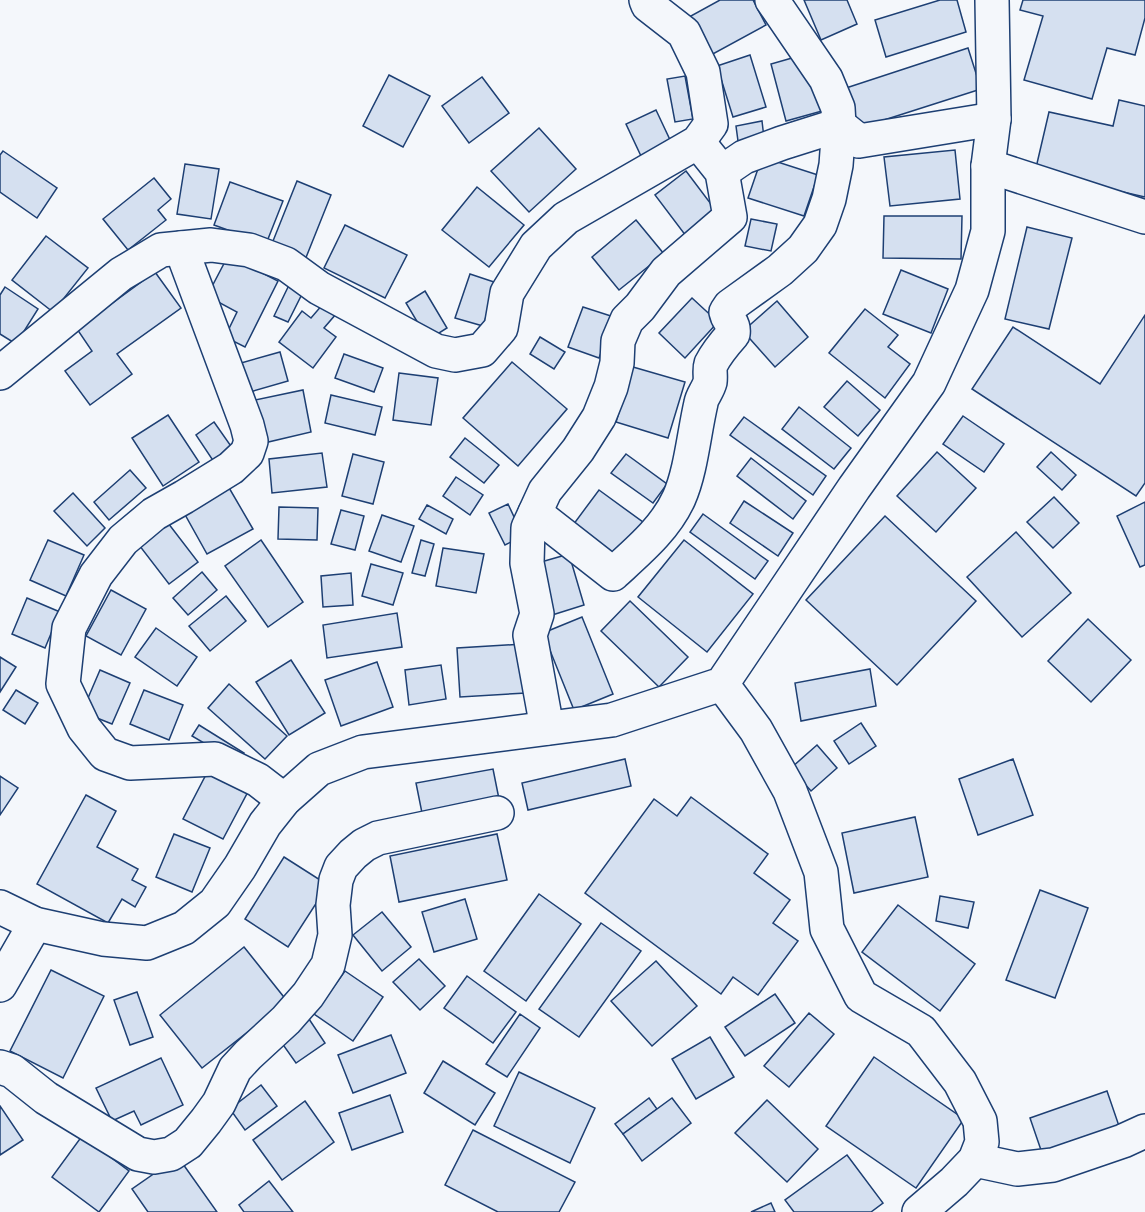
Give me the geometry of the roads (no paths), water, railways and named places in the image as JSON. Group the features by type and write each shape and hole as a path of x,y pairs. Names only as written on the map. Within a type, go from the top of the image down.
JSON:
{"main road":[{"path":"535,513 613,574 647,542 665,523 679,497 697,428 701,401 709,384 710,366 733,334 733,324 726,312 730,306 792,260 820,225 829,199 836,165 838,108 826,79 771,0"},
{"path":"0,907 35,924 103,939 147,943 184,928 216,903 265,824 284,800 319,769 363,752 612,720 722,684 854,488 929,383 972,290 988,231 988,166 994,119 992,0"},
{"path":"0,373 121,274 161,250 211,245 249,250 286,264 319,288 436,351 455,356 482,350 501,328 507,293 536,246 566,218 698,142 711,124 704,72 684,33 652,2"},
{"path":"839,125 859,141 994,119"},
{"path":"722,172 744,157 839,125"},
{"path":"547,729 530,635 537,614 526,563 528,528 545,491 578,450 599,417 611,387 618,341 627,320 640,307 666,272 730,217 722,172 698,142"},
{"path":"988,166 1145,217"},
{"path":"181,248 251,441 247,453 231,468 154,514 123,540 96,575 69,628 63,684 84,728 105,754 130,763 215,759 258,780 284,800"},
{"path":"722,684 756,730 790,791 821,872 827,929 861,996 921,1031 960,1082 981,1121 982,1142 975,1160 954,1182 919,1212"},
{"path":"0,1067 12,1071 46,1098 138,1154 154,1157 171,1154 188,1143 219,1103 235,1069 286,1020 308,995 328,965 335,935 333,905 336,880 341,867 352,854 378,838 497,813"},
{"path":"0,985 35,924"},
{"path":"975,1160 1017,1169 1053,1165 1145,1131"}]}
